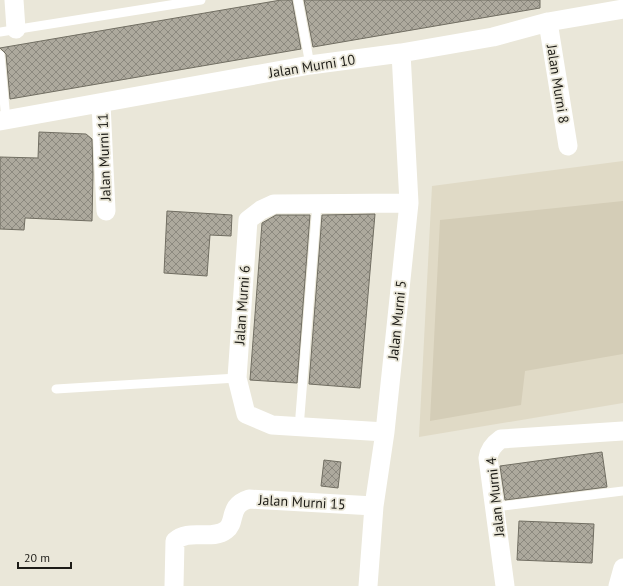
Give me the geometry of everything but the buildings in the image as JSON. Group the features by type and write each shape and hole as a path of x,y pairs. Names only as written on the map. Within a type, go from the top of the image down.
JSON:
{"street":[{"path":"8,30 14,0"},
{"name":"Jalan Murni 10","path":"3,120 310,65 401,53 493,36 612,7"},
{"name":"Jalan Murni 8","path":"548,22 568,146"},
{"name":"Jalan Murni 5","path":"368,586 374,506 385,432 409,204 401,53"},
{"name":"Jalan Murni 11","path":"101,103 106,211"},
{"name":"Jalan Murni 6","path":"385,432 299,428 272,425 246,414 237,378 248,220 261,210 274,204 409,204"},
{"name":"Jalan Murni 4","path":"505,586 488,458 494,444 501,439 623,431"},
{"name":"Jalan Murni 15","path":"174,586 175,541 181,537 215,535 226,531 229,528 234,512 242,502 249,499 374,506"},
{"path":"618,586 623,568"}],"lane":[{"path":"8,30 201,0"},
{"path":"298,0 310,65"},
{"path":"0,55 3,120"},
{"path":"299,428 317,204"},
{"path":"56,389 237,378"},
{"path":"495,507 623,491"}],"shaded area":[{"path":"623,161 623,403 419,437 432,186"},
{"path":"623,201 623,354 525,371 521,405 430,421 440,220"}]}
